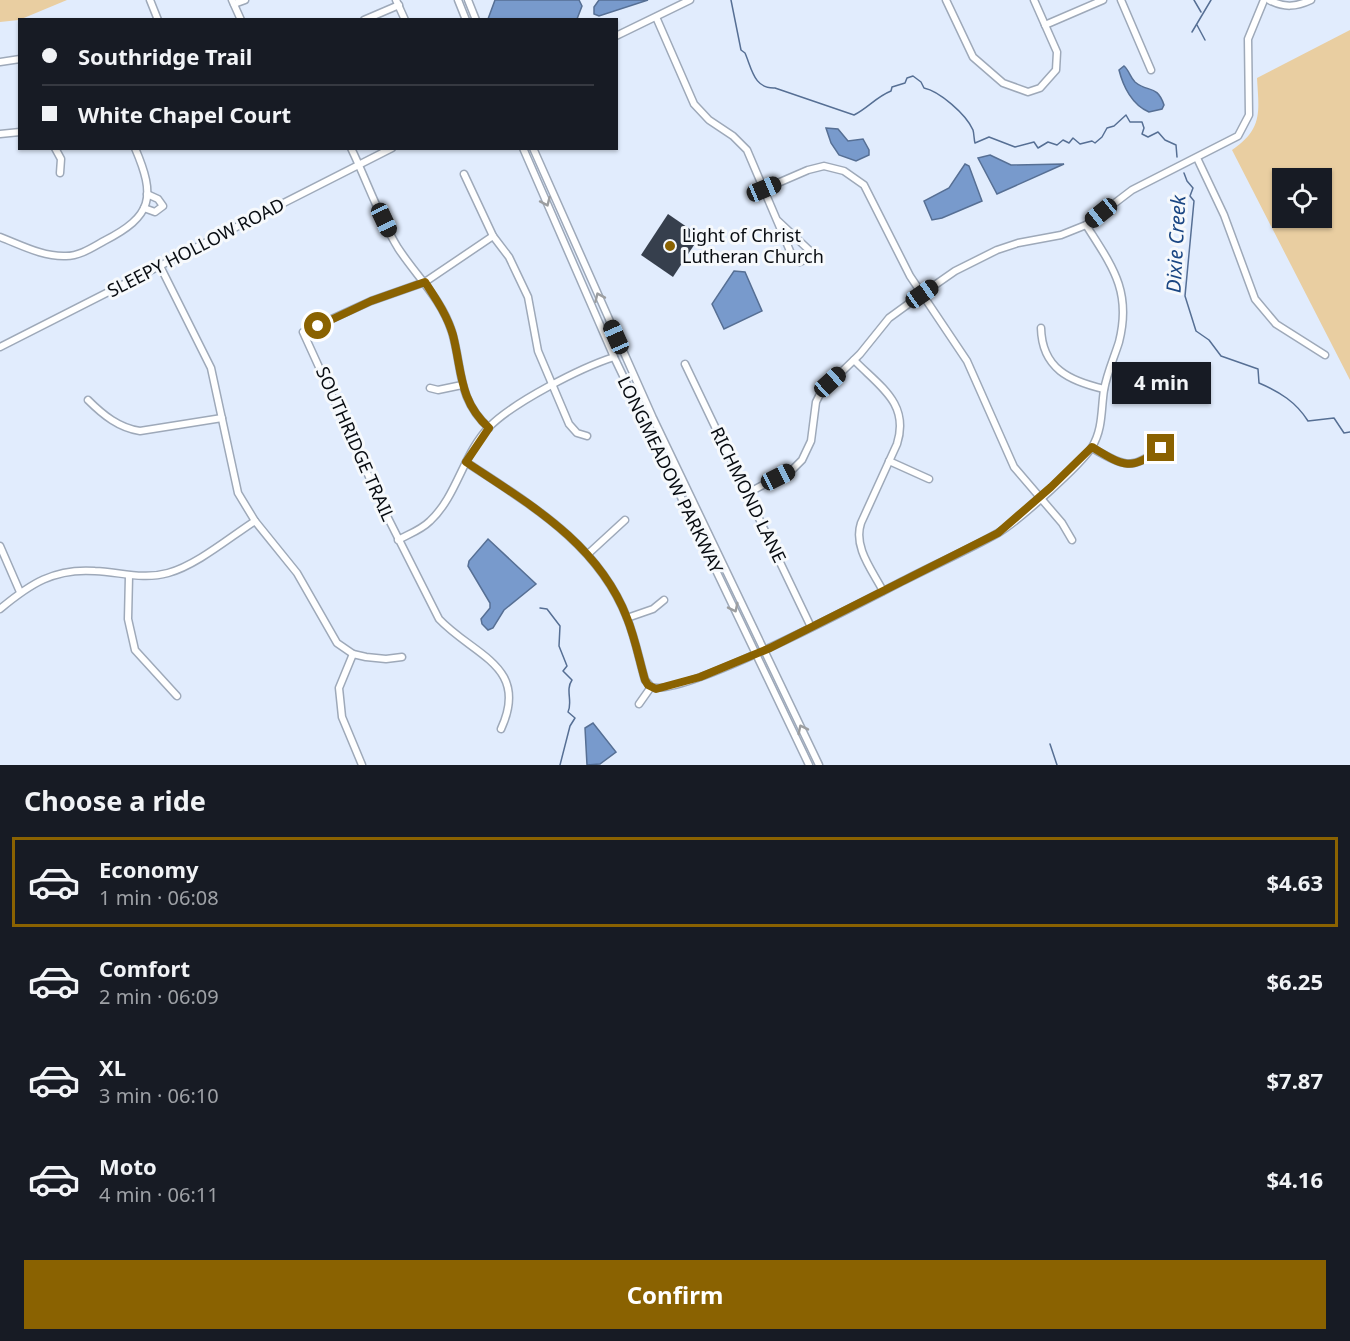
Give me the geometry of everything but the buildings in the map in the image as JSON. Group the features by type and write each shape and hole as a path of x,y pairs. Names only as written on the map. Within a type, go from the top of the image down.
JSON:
{"street":[{"path":"150,0 157,18"},
{"path":"240,18 233,2 245,0"},
{"path":"458,0 465,18"},
{"path":"468,0 475,18"},
{"path":"618,35 690,0"},
{"path":"946,0 973,57 1003,84 1028,92 1040,88 1056,70 1057,52 1034,0"},
{"path":"1045,25 1102,0"},
{"path":"1121,0 1151,70"},
{"path":"748,493 793,469 802,460 812,441 816,402 830,382 854,360 889,318 955,271 997,250 1018,243 1061,235 1086,225 1132,190 1234,139 1247,123 1249,109 1248,39 1264,0"},
{"path":"1269,0 1289,6 1311,0"},
{"path":"368,18 398,3 404,18"},
{"path":"656,17 694,104 709,120 741,144 764,189 777,220 794,260 800,262 806,259 809,249 777,220"},
{"path":"0,62 18,59"},
{"path":"0,134 18,132"},
{"path":"56,150 61,159 60,173"},
{"path":"0,237 35,251 66,256 79,254 124,231 137,221 144,208 147,194 145,171 136,150"},
{"path":"352,150 399,249 425,282 446,316 453,334 462,385 476,416 489,428"},
{"name":"SLEEPY HOLLOW ROAD","path":"0,347 388,150"},
{"name":"LONGMEADOW PARKWAY","path":"523,150 614,357 809,765"},
{"name":"LONGMEADOW PARKWAY","path":"534,150 648,409 819,765"},
{"path":"1197,158 1224,215 1255,300 1276,324 1325,355"},
{"path":"764,189 808,170 824,166 851,174 864,186 910,276 967,361 1014,467 1062,523 1072,540"},
{"path":"464,174 493,236 509,257 528,297 538,351 569,424 577,433 586,436"},
{"path":"144,208 155,212 163,206 158,199 147,194"},
{"path":"466,462 546,515 588,554 609,582 627,618 645,680 651,687 662,689 678,684 764,651 998,533 1039,498 1092,447 1101,423 1104,388 1124,320 1123,297 1112,266 1086,225"},
{"name":"SOUTHRIDGE TRAIL","path":"493,236 425,282 371,301 303,332 398,540 439,619 452,633 486,656 499,668 508,683 509,707 501,729"},
{"path":"160,267 211,368 238,493 255,521 297,573 337,643 353,654 377,658 402,657"},
{"path":"1041,328 1042,341 1049,357 1062,374 1081,383 1104,388"},
{"path":"398,540 425,526 439,511 466,462 489,428 514,407 614,357"},
{"path":"854,360 887,391 897,406 901,432 861,523 858,536 862,552 883,591"},
{"name":"RICHMOND LANE","path":"685,364 811,627"},
{"path":"430,388 438,390 462,385"},
{"path":"88,400 112,421 130,430 140,431 222,418"},
{"path":"1092,447 1120,463 1133,464 1145,460 1170,442"},
{"path":"890,461 929,478"},
{"path":"588,554 625,520"},
{"path":"0,609 20,592 54,573 94,571 129,576 168,573 189,564 255,521"},
{"path":"0,546 20,592"},
{"path":"129,576 128,619 135,650 177,696"},
{"path":"627,618 653,609 664,600"},
{"path":"353,654 339,688 342,717 362,765"},
{"path":"639,704 651,687"}],"shaded area":[{"path":"0,0 67,0 24,18 18,18 18,20 0,22"},
{"path":"1350,30 1350,380 1272,228 1332,228 1332,168 1272,168 1272,228 1232,150 1249,135 1254,127 1258,101 1257,78"}],"water":[{"path":"495,0 579,0 582,6 577,18 488,18"},
{"path":"599,0 648,0 599,16 594,14 594,7"},
{"path":"1124,66 1135,82 1158,94 1164,105 1162,109 1149,112 1133,100 1119,70"},
{"path":"826,128 838,129 848,141 863,139 869,155 856,161 839,155 831,143"},
{"path":"990,155 1011,165 1064,164 997,194 978,158"},
{"path":"965,164 969,166 982,201 932,220 924,201 949,188"},
{"path":"734,271 745,272 762,311 724,329 712,304"},
{"path":"488,539 536,584 504,610 493,628 488,630 482,624 481,619 490,608 490,603 468,566 469,561"},
{"path":"593,723 616,752 600,764 587,765 585,728"}],"waterway":[{"name":"Dixie Creek","path":"731,0 741,50 745,53 755,77 762,85 854,115 891,91 892,87 905,83 907,78 913,76 921,82 924,88 944,98 958,110 973,130 975,143 989,137 1015,147 1034,142 1038,148 1048,142 1057,145 1063,140 1069,143 1073,138 1080,144 1092,141 1095,143 1107,128 1114,126 1126,115 1130,122 1142,122 1144,128 1142,134 1148,137 1158,132 1165,140 1176,145 1177,157"},
{"path":"1194,0 1201,12"},
{"path":"1192,32 1211,0"},
{"path":"1197,25 1205,40"},
{"name":"Dixie Creek","path":"1184,173 1193,188 1190,196 1194,201 1185,296 1196,331 1209,340 1221,356 1258,369 1259,383 1287,398 1308,421 1334,418 1344,433 1350,432"},
{"path":"540,608 547,609 560,626 559,646 567,666 563,671 572,680 569,688 568,712 575,718 570,726 560,765"},
{"path":"1050,744 1057,765"}],"place":[{"name":"Light of Christ Lutheran Church","path":"670,246"}],"route":[{"path":"318,326 371,301 425,282 442,308 453,334 462,385 470,405 476,416 489,428 466,462 546,515 588,554 609,582 619,601 627,618 645,680 648,685 656,689 700,677 770,648 998,533 1076,465 1092,447 1113,460 1126,464 1139,463 1161,448"}]}
